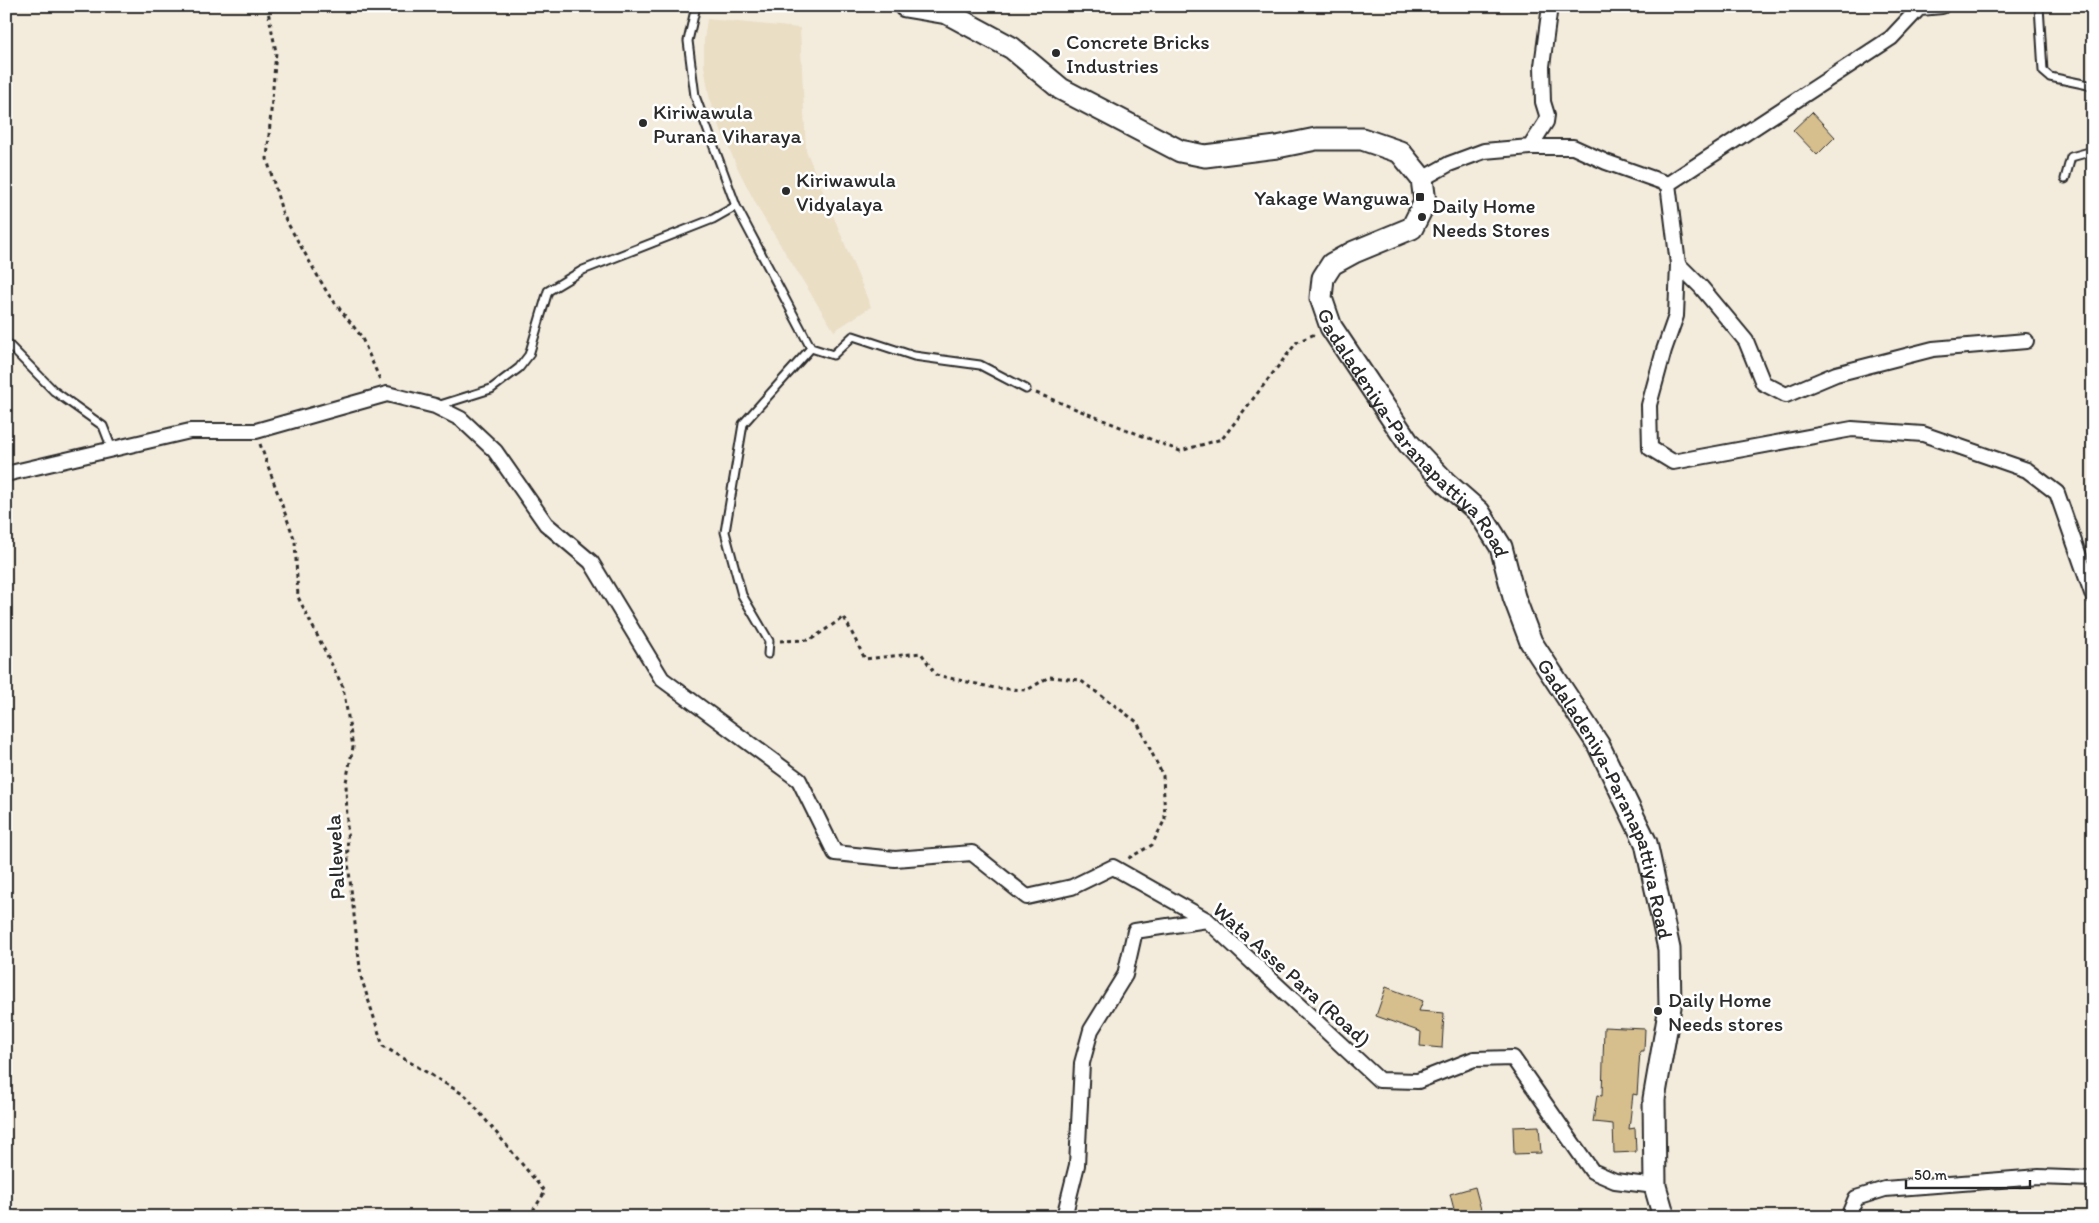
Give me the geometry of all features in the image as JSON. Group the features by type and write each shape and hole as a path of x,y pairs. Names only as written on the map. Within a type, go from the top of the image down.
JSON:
{"main road":[{"path":"906,6 947,13 1012,48 1061,89 1180,151 1205,156 1268,148 1316,139 1362,139 1400,152 1422,179"},
{"name":"Gadaladeniya-Paranapattiya Road","path":"1422,179 1426,202 1412,228 1354,252 1332,264 1323,278 1321,298 1331,327 1409,444 1447,484 1479,512 1497,540 1501,547 1514,597 1531,642 1598,744 1646,843 1669,949 1670,1007 1654,1099 1655,1186 1664,1217"}],"street":[{"path":"1530,147 1546,122 1547,114 1543,102 1542,66 1550,6"},
{"path":"1668,184 1892,38 1921,7 1942,6"},
{"path":"1422,179 1449,164 1484,151 1530,147 1573,148 1668,184"},
{"path":"1668,184 1678,264 1676,316 1664,350 1649,405 1650,448 1674,462 1852,429 1922,434 1931,437 2027,470 2057,493 2093,596"},
{"path":"1678,264 1701,287 1746,341 1763,383 1786,395 1836,374 1933,349 2026,340"},
{"path":"6,474 190,431 256,431 387,394 435,406 461,419 495,451 546,524 591,562 662,680 799,780 835,852 895,859 972,853 1027,896 1072,887 1113,867"},
{"name":"Wata Asse Para (Road)","path":"1113,867 1207,920 1378,1080 1418,1081 1474,1059 1512,1058 1592,1171 1615,1181 1655,1186"},
{"path":"1064,1217 1077,1164 1082,1063 1091,1030 1125,974 1135,931 1207,920"},
{"path":"1848,1217 1856,1198 1885,1189 2039,1177 2093,1179"}],"lane":[{"path":"696,6 688,41 695,96 736,206 811,348 833,355 853,336 914,356 980,364 1026,389"},
{"path":"2039,6 2042,71 2050,77 2093,86"},
{"path":"2065,179 2072,157 2093,152"},
{"path":"435,406 491,389 519,368 529,355 548,290 583,270 713,219 736,206"},
{"path":"6,342 54,391 103,426 112,449"},
{"path":"768,654 769,641 742,595 725,532 743,424 811,348"}],"path":[{"path":"267,6 276,52 267,158 283,215 328,294 361,336 387,394"},
{"path":"1026,389 1180,451 1222,439 1297,342 1331,327"},
{"name":"Pallewela","path":"256,431 295,540 298,597 343,687 353,747 346,782 350,882 361,977 383,1046 466,1096 545,1192 529,1217"},
{"path":"769,641 810,640 844,617 865,659 921,652 936,675 995,688 1027,690 1049,677 1080,680 1137,722 1163,776 1165,819 1152,845 1113,867"}],"shaded area":[{"name":"Kiriwawula Vidyalaya","path":"707,19 800,28 806,150 871,307 834,331 760,212 721,130 710,101 704,66 704,40"}],"building":[{"path":"1812,112 1835,137 1817,155 1793,130"},
{"path":"1386,987 1423,1001 1419,1011 1444,1013 1442,1048 1420,1046 1421,1032 1376,1016"},
{"path":"1604,1027 1645,1029 1644,1051 1640,1051 1637,1095 1633,1094 1629,1129 1635,1128 1636,1152 1614,1153 1613,1124 1593,1122 1597,1095 1602,1096"},
{"path":"1539,1126 1541,1153 1514,1154 1513,1127"},
{"path":"1475,1187 1483,1217 1456,1217 1450,1194"}],"place":[{"name":"Concrete Bricks Industries","path":"1056,53"},
{"name":"Kiriwawula Purana Viharaya","path":"643,123"},
{"name":"Kiriwawula Vidyalaya","path":"786,191"},
{"name":"Yakage Wanguwa","path":"1420,197"},
{"name":"Daily Home Needs Stores","path":"1422,217"},
{"name":"Daily Home Needs stores","path":"1658,1011"}]}
